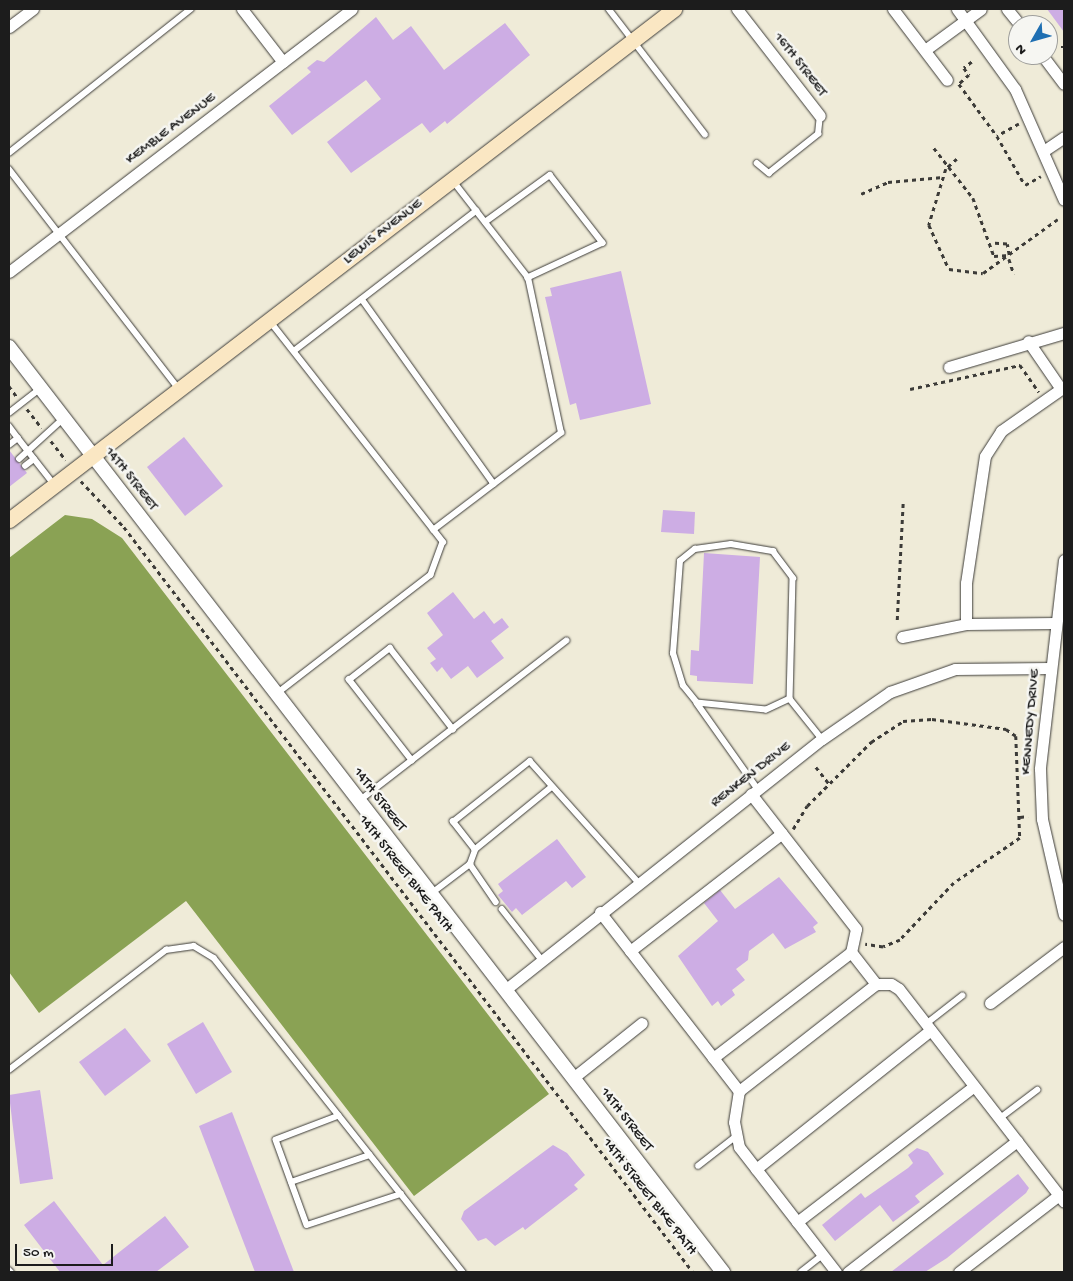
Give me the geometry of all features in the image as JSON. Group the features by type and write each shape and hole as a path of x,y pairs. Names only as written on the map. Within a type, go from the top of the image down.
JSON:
{"main road":[{"name":"LEWIS AVENUE","path":"10,517 674,9"}],"street":[{"path":"9,27 33,9"},
{"path":"242,9 283,62"},
{"name":"KEMBLE AVENUE","path":"9,272 352,9"},
{"name":"16TH STREET","path":"737,9 820,116"},
{"path":"893,9 947,80"},
{"path":"957,9 1015,89 1046,150 1064,200"},
{"path":"925,50 981,9"},
{"path":"1050,65 1064,84"},
{"path":"1046,150 1064,136"},
{"path":"949,367 1028,341 1064,333"},
{"path":"966,624 966,583 985,456 1001,431 1063,391 1028,341"},
{"name":"14TH STREET","path":"9,347 723,1272"},
{"name":"KENNEDY DRIVE","path":"1064,560 1054,623 1040,769 1042,819 1064,915"},
{"path":"902,637 966,624 1054,623"},
{"name":"RENKEN DRIVE","path":"505,990 600,912 754,791 822,739 890,692 925,676 994,666 1050,668"},
{"path":"713,1058 851,952 856,929 782,833 754,791"},
{"path":"630,951 782,833"},
{"path":"600,912 739,1091 734,1138 836,1272"},
{"path":"990,1003 1064,947"},
{"path":"851,952 876,984"},
{"path":"739,1091 876,984 891,984 899,989 1061,1199 959,1272"},
{"path":"573,1078 642,1023"},
{"path":"756,1169 928,1027"},
{"path":"797,1222 974,1086"},
{"path":"848,1272 1017,1141"}],"lane":[{"path":"9,153 191,9"},
{"path":"609,9 705,134"},
{"path":"757,163 769,173 818,134 820,116"},
{"path":"9,169 179,389"},
{"path":"484,222 550,175 603,243 528,278"},
{"path":"433,530 561,433 528,278 452,179"},
{"path":"294,352 476,211"},
{"path":"362,299 494,484"},
{"path":"269,320 443,542 431,575 277,694"},
{"path":"9,413 41,388"},
{"path":"19,459 45,432 64,418"},
{"path":"9,426 54,485"},
{"path":"9,445 18,438"},
{"path":"25,466 34,460"},
{"path":"754,791 697,703 683,686 673,654 680,561 695,549 731,544 773,551 793,578 790,699 822,739"},
{"path":"359,801 566,641"},
{"path":"412,761 349,680 390,648 453,729"},
{"path":"697,703 766,710 790,699"},
{"path":"475,850 453,822 530,761 551,788 638,883"},
{"path":"431,894 470,864 475,850 551,788"},
{"path":"470,864 496,902"},
{"path":"502,909 542,960"},
{"path":"9,1070 166,950 194,946 214,958 463,1272"},
{"path":"928,1027 962,996"},
{"path":"999,1118 1037,1090"},
{"path":"339,1116 276,1140 307,1225 402,1194"},
{"path":"698,1166 734,1138"},
{"path":"291,1182 370,1155"},
{"path":"801,1272 823,1256"}],"path":[{"path":"972,62 964,68 969,75 958,84 997,136 1025,185 1044,174"},
{"path":"997,136 1020,123"},
{"path":"934,148 946,169 973,198 991,243 994,256 1008,257"},
{"path":"957,159 946,169 929,225 945,264 954,272 974,274 1008,257 1058,219"},
{"path":"861,194 888,182 943,177"},
{"path":"991,243 1007,244 1008,257 1014,274"},
{"path":"9,386 60,452"},
{"name":"14TH STREET BIKE PATH","path":"92,495 124,527 693,1272"},
{"path":"897,620 903,503"},
{"path":"796,836 794,823 880,734 903,721 932,719 1006,729 1018,740 1022,832 1015,844 961,877 900,940 883,947 865,944"},
{"path":"816,767 830,785"},
{"path":"1020,817 1028,816"}],"green space":[{"path":"65,515 92,519 122,538 549,1094 414,1196 186,901 39,1013 9,972 9,558"}],"building":[{"path":"1047,9 1064,9 1064,32 1058,24 1058,15 1051,15"},
{"path":"376,17 393,40 411,26 444,70 505,23 530,55 447,124 445,121 430,133 422,123 351,173 327,142 381,99 366,80 292,135 269,106 311,72 307,68 317,60 324,62"},
{"path":"621,271 651,404 580,420 576,403 570,405 545,297 552,296 550,288"},
{"path":"184,437 223,486 185,516 147,467"},
{"path":"9,450 27,473 9,487"},
{"path":"663,510 695,512 694,534 661,532"},
{"path":"704,553 760,557 753,684 697,681 697,676 690,675 691,650 699,651"},
{"path":"453,592 474,619 484,611 494,624 502,618 509,627 491,641 504,658 477,678 468,666 451,679 442,667 437,672 430,663 436,659 427,648 443,635 427,613"},
{"path":"557,839 586,877 572,888 566,881 522,915 516,908 512,912 498,895 503,891 498,884"},
{"path":"779,877 818,923 813,927 816,932 785,949 773,933 749,951 748,960 736,969 745,980 732,990 735,995 721,1006 718,1001 712,1006 678,956 718,921 704,903 720,890 735,909"},
{"path":"203,1022 232,1072 196,1094 167,1044"},
{"path":"125,1028 151,1061 105,1096 79,1062"},
{"path":"40,1090 53,1179 20,1184 9,1095"},
{"path":"232,1112 294,1272 255,1272 199,1126"},
{"path":"553,1145 567,1153 585,1175 574,1185 578,1189 525,1230 523,1227 495,1246 486,1238 478,1241 461,1219 464,1211"},
{"path":"917,1148 928,1152 944,1174 915,1196 920,1202 893,1222 880,1205 835,1241 822,1225 861,1193 865,1198 908,1168 913,1163 908,1155"},
{"path":"1018,1174 1029,1188 1026,1193 947,1258 925,1272 891,1272"},
{"path":"54,1201 103,1265 165,1216 189,1247 156,1272 60,1272 24,1225"}]}
